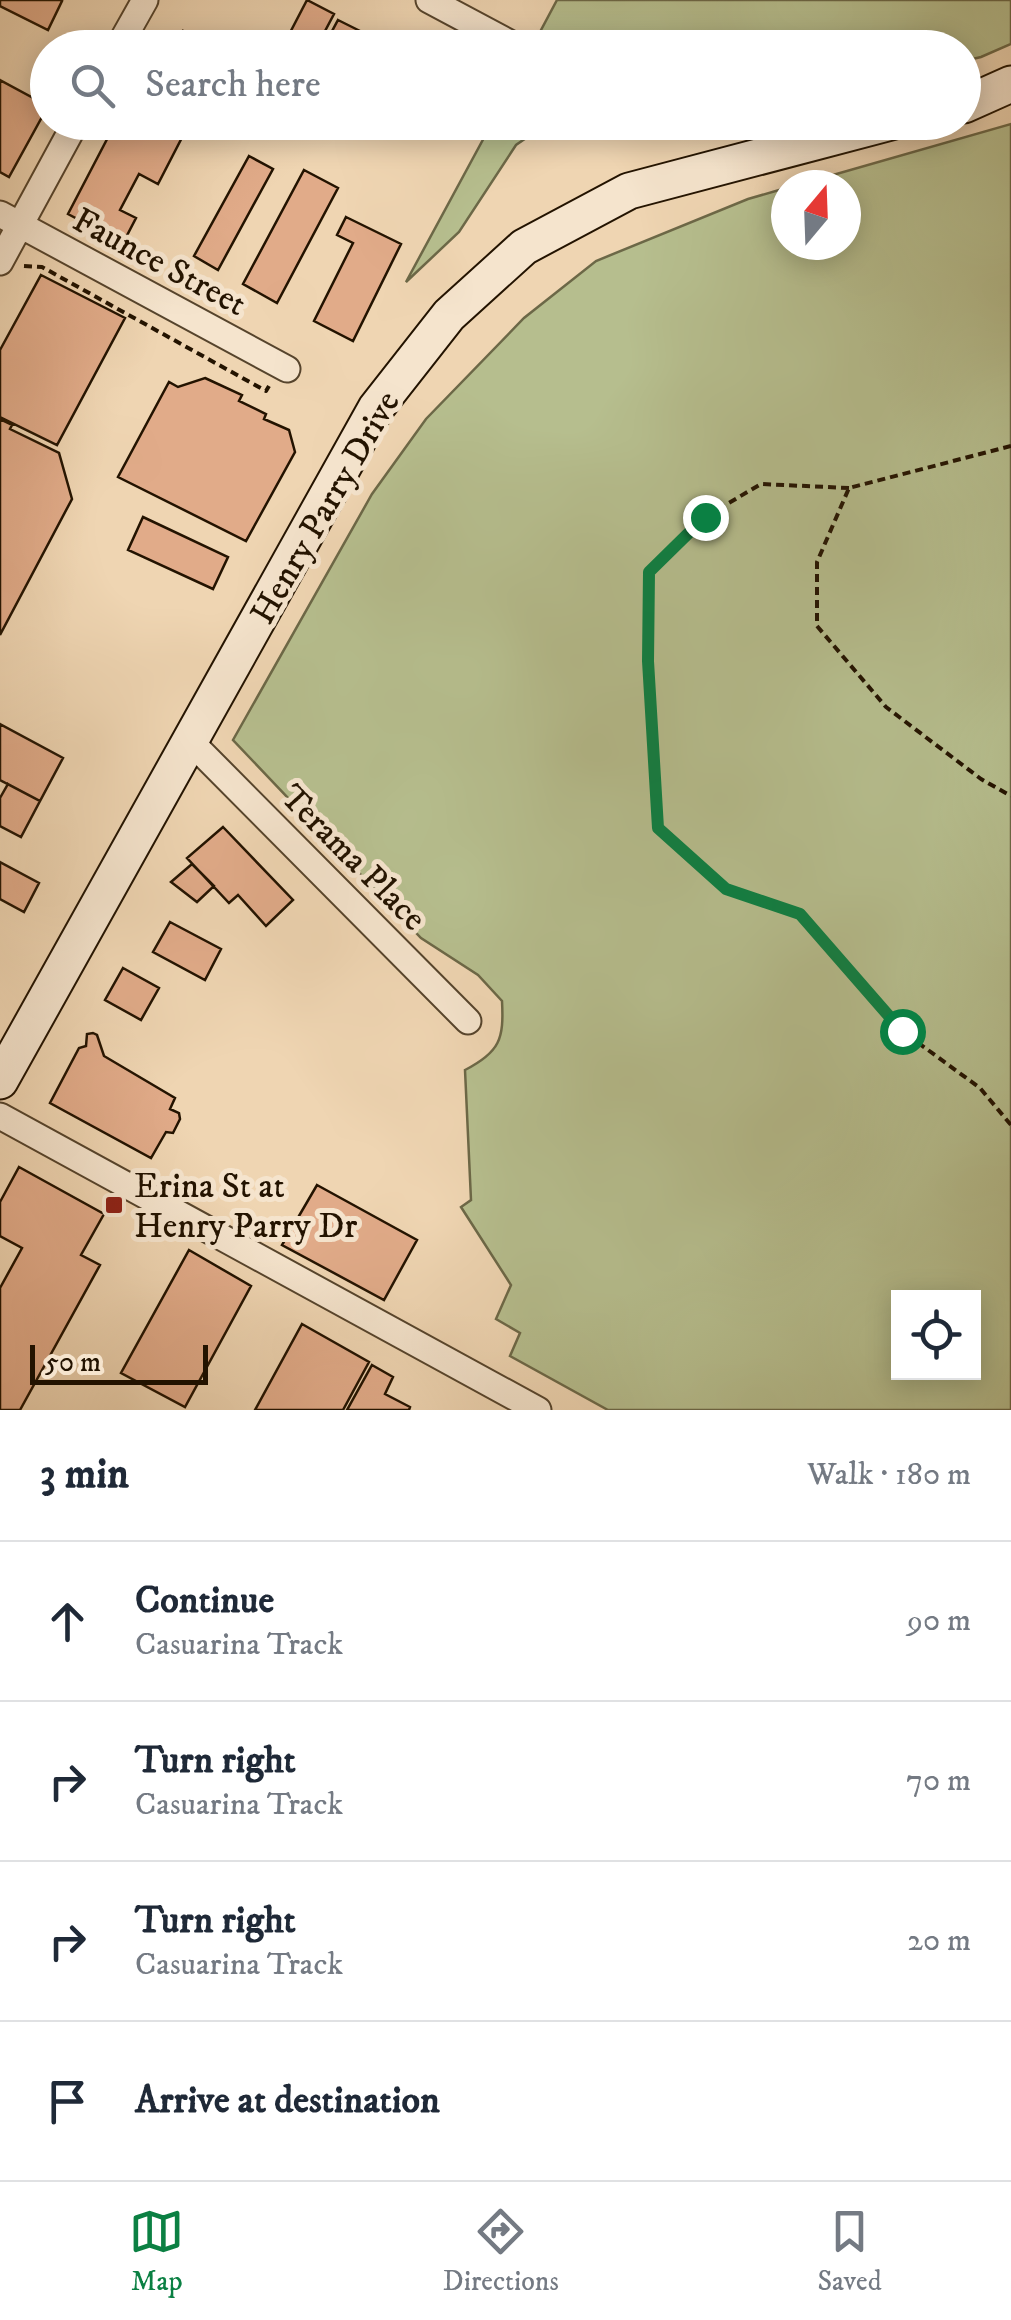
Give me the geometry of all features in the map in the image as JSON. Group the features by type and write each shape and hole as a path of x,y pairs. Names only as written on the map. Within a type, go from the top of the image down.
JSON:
{"main road":[{"path":"981,97 1011,84"},
{"name":"Henry Parry Drive","path":"0,1082 376,408 448,315 524,246 629,192 823,140"}],"street":[{"path":"128,30 144,0"},
{"path":"429,0 485,30"},
{"path":"10,265 10,220 64,140"},
{"name":"Faunce Street","path":"10,220 283,367"},
{"name":"Terama Place","path":"190,741 468,1021"},
{"path":"0,1116 538,1410"}],"path":[{"path":"10,265 42,267 266,391 283,367"},
{"path":"1011,446 850,488 761,484 705,517 649,572 648,661 658,828 726,889 800,914 902,1031 980,1088 1011,1125"},
{"path":"850,488 816,562 817,626 886,708 981,779 1011,796"}],"green space":[{"path":"557,0 1011,0 1011,44 981,57 981,30 541,30"},
{"path":"1011,124 1011,1410 608,1410 510,1356 520,1333 496,1319 511,1285 461,1207 471,1200 465,1070 486,1057 497,1043 502,1001 478,975 421,938 233,740 372,494 426,419 524,318 596,261 771,192 771,260 861,260 861,170 850,170 955,140 981,140 981,133"},
{"path":"483,140 523,140 516,145 459,232 406,282"}],"building":[{"path":"0,0 62,1 48,30 0,6"},
{"path":"307,0 334,14 326,30 291,30"},
{"path":"338,20 358,30 333,30"},
{"path":"0,80 30,96 30,139 9,177 0,172"},
{"path":"107,140 181,140 158,184 139,174 120,210 136,218 123,243 68,214"},
{"path":"249,156 273,169 218,270 194,256"},
{"path":"304,170 338,188 277,303 243,284"},
{"path":"346,217 401,244 353,341 314,321 353,243 337,235"},
{"path":"41,275 125,318 57,445 0,417 0,350"},
{"path":"205,378 242,395 239,401 266,414 264,419 289,430 295,452 246,541 118,477 169,382 178,387"},
{"path":"0,419 12,425 10,429 59,453 72,499 0,635"},
{"path":"143,517 228,557 213,589 128,550"},
{"path":"0,724 63,758 40,801 0,780"},
{"path":"8,784 40,801 21,837 0,826 0,798"},
{"path":"223,827 293,900 266,926 238,895 229,903 187,858"},
{"path":"0,862 39,883 24,912 0,899"},
{"path":"192,864 214,886 197,902 171,882"},
{"path":"170,922 221,949 205,980 153,952"},
{"path":"123,968 159,988 141,1020 105,1000"},
{"path":"93,1033 104,1056 175,1098 170,1109 179,1113 180,1119 173,1133 166,1132 151,1158 50,1103 79,1048 86,1046 87,1034"},
{"path":"19,1167 104,1214 81,1255 100,1265 20,1410 0,1410 0,1288 22,1248 0,1236 0,1202"},
{"path":"317,1185 417,1240 384,1300 282,1245"},
{"path":"189,1250 251,1286 185,1407 121,1373"},
{"path":"302,1324 369,1362 343,1410 255,1410"},
{"path":"372,1365 393,1377 385,1394 410,1407 409,1410 347,1410"}],"place":[{"name":"Erina St at Henry Parry Dr","path":"114,1205"}],"route":[{"path":"705,517 649,572 648,661 658,828 726,889 800,914 902,1031"}]}
